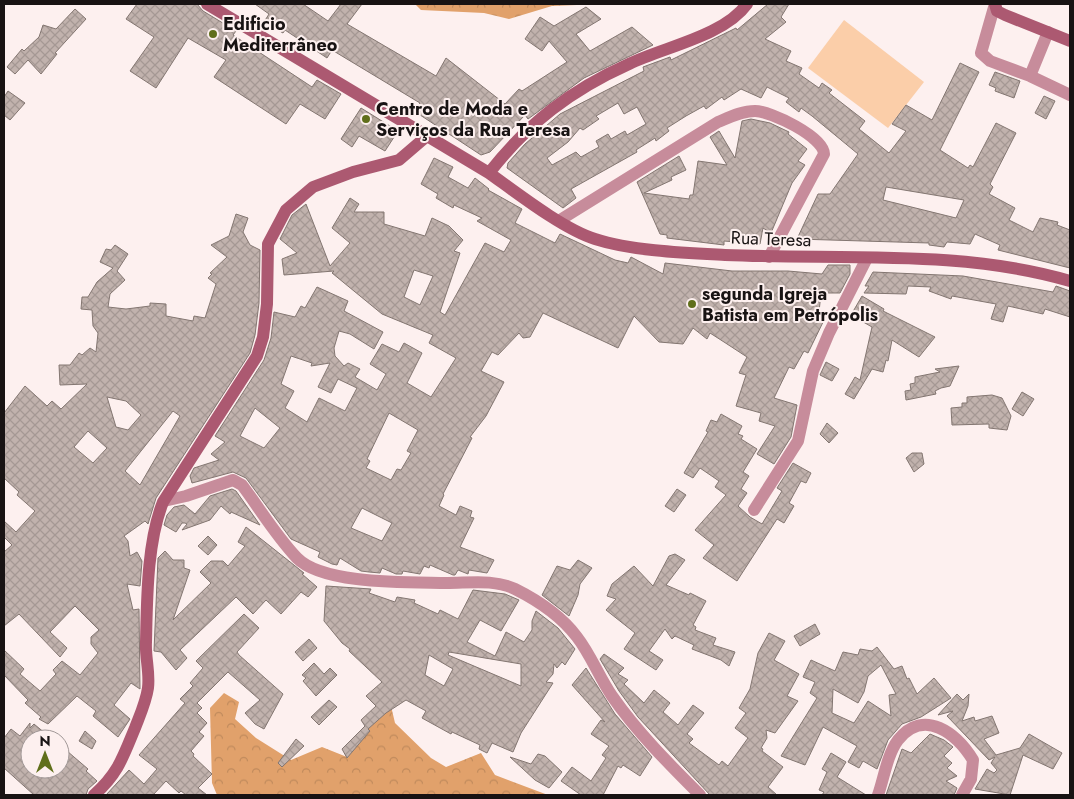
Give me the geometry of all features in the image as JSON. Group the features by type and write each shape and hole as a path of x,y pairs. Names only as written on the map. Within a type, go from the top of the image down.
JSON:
{"main road":[{"name":"Rua Teresa","path":"207,4 489,173 560,220 592,238 609,243 693,254 973,261 1034,270 1070,281"},
{"path":"489,173 512,144 532,124 570,96 630,63 720,26 741,12 747,4"},
{"path":"995,4 998,11 1005,15 1070,41"},
{"path":"94,795 112,778 121,764 146,700 149,677 146,644 152,538 156,520 164,501 257,356 263,337 267,304 268,244 286,210 313,187 352,172 391,164 399,160 427,136"}],"street":[{"path":"995,4 980,48 981,53 990,61 1030,76 1070,95"},
{"path":"1030,76 1048,32"},
{"path":"560,220 718,122 737,114 755,111 768,113 810,136 822,147 824,154 769,257"},
{"path":"754,510 798,441 813,371 828,333 867,258"},
{"path":"164,501 186,496 232,480 242,485 298,558 320,571 334,575 390,582 490,582 515,589 555,614 568,626 582,645 611,696 655,749 700,795"},
{"path":"878,795 898,741 918,726 940,726 949,733 973,760 971,779 962,795"}],"green space":[{"path":"415,4 602,4 552,6 509,19 484,13 421,10"},
{"path":"224,693 239,702 235,719 256,738 291,760 322,747 347,757 373,723 391,706 395,723 431,758 446,767 481,753 495,775 548,795 217,795 212,783 210,708"}],"shaded area":[{"path":"844,20 924,82 888,128 808,68"}],"building":[{"path":"137,4 197,4 203,11 236,31 233,35 312,87 317,80 341,94 325,119 300,104 286,124 214,77 226,60 188,38 156,88 130,71 154,37 126,19"},
{"path":"255,4 303,4 328,21 341,4 362,4 347,24 436,76 446,58 505,104 519,89 522,91 567,62 549,41 542,51 525,39 540,17 554,26 586,7 601,19 576,34 590,51 632,27 653,45 584,78 528,119 525,115 490,152 481,155 414,111 420,103 332,50 327,58 285,30 283,33 264,22 269,14"},
{"path":"768,4 789,4 781,17 786,22 765,39 791,51 786,61 802,68 799,74 819,88 822,83 832,90 829,93 865,121 859,129 889,153 906,131 892,124 906,105 932,120 960,63 979,72 940,150 968,168 970,165 973,167 996,123 1016,133 990,184 993,187 989,194 1015,208 1009,220 1033,232 1040,218 1058,222 1057,225 1070,230 1070,268 998,250 1000,245 975,234 970,244 947,242 944,247 929,245 929,243 797,239 818,194 830,194 858,154 801,108 799,112 786,102 789,98 767,87 761,98 741,89 724,100 722,97 706,109 704,106 686,116 667,128 669,131 656,141 655,138 636,150 637,152 571,189 576,198 563,208 507,168 508,163 525,144 560,114 644,71 643,67 670,57 671,60 736,28 737,30","holes":["618,103 624,114 637,107 646,124 627,135 625,131 611,139 608,134 596,141 599,147 581,157 576,152 552,165 547,158 568,142 580,128 583,130 599,119 596,116","886,187 964,200 956,218 883,200"]},
{"path":"75,9 86,19 55,53 57,54 41,74 28,60 15,74 7,67 22,49 24,51 39,37 43,25 56,29"},
{"path":"995,72 1020,81 1014,98 995,91 996,88 989,85"},
{"path":"8,91 25,103 10,120 4,115 4,97"},
{"path":"1044,96 1055,101 1046,119 1035,113"},
{"name":"Centro de Moda e Serviços da Rua Teresa","path":"361,108 398,131 385,151 359,136 352,147 341,139"},
{"path":"751,119 770,123 789,132 788,134 807,149 798,161 805,165 792,183 771,233 763,228 760,244 724,241 724,245 667,238 667,235 660,234 637,182 679,156 686,170 671,177 672,180 644,193 689,199 690,195 693,195 698,161 727,165 710,137 719,131 735,158 742,121"},
{"path":"434,158 453,167 448,177 468,188 475,178 488,190 522,209 515,223 555,243 560,234 615,260 628,263 631,257 663,274 665,263 732,271 788,271 822,274 828,265 850,265 850,274 840,293 821,293 819,312 826,316 808,353 804,351 794,369 789,367 774,398 797,405 791,437 774,464 757,454 775,426 759,421 761,413 736,406 746,375 739,373 747,357 710,333 707,339 693,328 683,344 659,342 634,316 618,348 543,313 530,337 523,338 519,333 498,355 492,352 481,371 504,382 486,416 470,437 472,438 443,494 439,506 456,515 460,506 472,511 470,517 474,518 460,547 494,560 487,573 469,570 468,574 458,570 453,575 430,565 429,568 424,566 420,574 403,571 402,574 396,574 382,568 380,573 369,572 361,571 340,558 337,565 332,564 318,557 320,552 291,539 246,478 233,472 192,483 190,476 194,468 219,460 211,454 225,442 215,436 264,360 271,338 274,312 295,317 301,306 305,308 317,287 348,301 344,311 383,332 374,349 350,334 339,331 334,348 335,356 344,366 348,363 360,369 355,377 377,390 386,374 370,364 382,344 399,352 404,343 422,353 407,383 431,397 456,358 429,343 433,335 382,314 332,273 334,271 284,275 282,259 297,253 280,239 292,215 306,204 330,266 350,243 332,228 350,198 359,204 354,212 384,212 384,224 425,236 432,218 449,226 463,240 454,251 460,253 440,312 445,315 485,243 504,252 511,240 477,221 482,218 454,205 453,208 436,198 438,194 421,184","holes":["414,270 433,276 420,305 404,297","291,356 312,363 311,366 330,363 318,387 331,393 338,379 357,388 345,411 319,398 307,422 285,408 294,391 281,384","255,408 280,428 264,448 240,436","389,413 418,430 407,451 411,453 401,470 397,469 391,480 366,468 370,461 367,459","362,508 392,523 382,541 351,528"]},
{"path":"236,214 248,218 243,232 250,245 260,250 259,303 255,335 250,353 156,498 148,524 145,521 124,536 128,541 130,556 137,552 142,561 140,586 127,584 133,610 139,609 140,689 131,683 114,705 130,719 118,737 93,716 96,711 77,696 48,724 39,719 41,717 25,703 28,700 4,675 4,650 24,669 20,674 40,691 56,674 53,670 62,661 80,675 98,653 91,644 91,637 99,630 75,606 50,632 67,648 60,657 19,614 4,626 4,552 12,545 4,537 4,521 16,532 35,511 17,495 19,492 4,478 4,413 25,386 47,406 52,401 61,409 87,384 60,385 59,365 70,365 79,353 82,355 90,348 96,352 98,333 93,326 92,310 81,309 82,297 88,297 97,282 113,268 100,262 106,249 111,250 115,245 128,254 117,271 125,280 110,294 108,307 126,309 150,306 150,303 166,304 166,316 193,321 194,316 205,318 216,284 208,278 212,274 210,273 227,257 211,245 229,236","holes":["107,397 126,401 141,415 128,430 116,427","173,411 180,416 140,485 125,471","88,431 107,448 93,463 74,447"]},
{"path":"873,272 963,276 1053,292 1056,286 1070,291 1070,317 1045,309 1043,314 1008,306 1003,322 991,319 996,304 952,296 951,299 929,291 931,287 908,286 906,294 864,293 869,286 865,286"},
{"path":"862,296 884,309 883,311 935,337 919,357 892,340 888,361 886,360 883,372 872,369 854,399 845,394 855,377 860,380 872,327 851,315"},
{"path":"826,362 839,369 832,381 820,375"},
{"path":"959,366 950,386 935,391 936,394 906,400 905,391 911,390 910,384 915,383 915,377 940,372 935,369"},
{"path":"1022,392 1034,399 1023,416 1012,409"},
{"path":"992,395 1002,398 1011,416 1007,430 989,428 989,424 952,425 951,408 962,407 962,403 967,403 967,397"},
{"path":"721,414 742,426 738,434 743,436 741,439 757,449 743,472 749,476 741,489 747,493 738,506 750,517 762,524 782,491 777,488 793,463 811,473 806,483 801,481 789,503 794,506 784,523 777,519 737,581 703,558 714,545 695,530 726,495 715,487 719,481 700,468 693,478 684,473 708,432 706,431 711,420 717,422"},
{"path":"827,423 838,433 829,443 820,434"},
{"path":"912,453 922,453 924,464 914,472 906,458"},
{"path":"232,489 236,491 260,525 231,512 230,514 221,506 210,520 182,530 187,524 182,523 176,532 164,525 167,515 174,507 184,505 195,514 210,496"},
{"path":"677,489 686,495 674,512 665,506"},
{"path":"246,527 304,573 302,574 317,587 308,597 301,592 281,614 266,600 253,614 236,597 180,650 187,658 176,670 161,652 154,651 158,558 165,551 173,560 184,560 184,568 190,570 173,620 211,583 200,572 211,561 223,561 228,566 245,546 238,542"},
{"path":"208,536 217,545 208,555 198,546"},
{"path":"675,554 685,560 666,585 706,601 693,625 696,627 695,630 716,638 713,645 735,652 729,666 721,660 692,649 694,645 675,636 672,639 665,629 649,651 663,660 656,670 624,649 635,633 606,610 616,599 607,596 612,584 634,566 653,586 669,556"},
{"path":"578,560 592,568 580,584 578,595 569,616 542,595 557,566 570,570"},
{"path":"326,586 371,589 369,593 395,602 397,597 415,600 414,603 438,614 440,610 458,619 473,590 505,594 519,600 501,631 480,620 467,642 495,656 506,632 524,642 532,630 532,621 536,611 558,628 575,649 565,665 562,662 557,668 554,664 553,674 546,682 553,683 521,733 513,752 492,743 487,753 479,749 480,745 452,732 451,734 422,718 426,711 406,700 386,713 368,729 370,731 347,758 342,749 365,726 361,720 376,706 366,696 382,682 349,651 350,649 342,643 324,621","holes":["449,652 521,664 521,686 448,655","429,655 453,669 444,686 425,675"]},
{"path":"244,614 259,628 237,652 283,694 264,729 255,724 245,713 260,700 228,672 197,703 202,708 197,713 207,723 199,732 204,736 191,751 194,754 193,756 212,774 198,788 207,795 186,795 181,791 179,793 166,781 153,795 106,795 129,770 144,784 157,769 139,755 185,703 180,699 193,686 190,683 203,668 196,661"},
{"path":"815,624 820,634 800,646 794,636"},
{"path":"769,633 785,641 774,660 799,674 787,696 798,701 775,733 766,730 767,738 761,748 763,749 762,751 783,767 768,787 777,795 710,795 638,717 619,691 600,659 604,654 624,668 618,674 628,680 624,684 644,703 654,690 670,703 663,712 678,725 693,705 704,713 687,734 693,739 689,743 719,765 722,761 728,766 748,738 735,728 746,713 739,708 750,689 758,653"},
{"path":"309,639 317,648 303,661 295,652"},
{"path":"877,647 894,669 902,666 907,679 909,678 917,694 934,678 951,698 921,717 902,724 888,740 877,769 863,761 859,768 848,762 857,746 823,727 805,765 781,756 817,698 810,693 815,682 803,677 811,660 835,671 843,652 858,655 860,649 872,651","holes":["881,665 896,694 889,695 891,716 868,701 854,723 832,713 833,689 858,703 864,692 868,676"]},
{"path":"314,663 324,674 330,668 337,675 316,696 303,681 306,678 302,675"},
{"path":"586,668 615,714 652,757 640,776 623,765 621,768 618,766 603,795 581,795 561,781 572,767 591,781 606,758 602,755 609,746 591,734 601,720 605,722 572,685"},
{"path":"957,694 963,700 969,694 968,706 962,721 974,717 975,721 992,716 999,733 984,739 996,755 1020,748 1029,734 1062,753 1053,769 1023,755 1010,795 975,789 987,769 994,773 997,770 991,763 995,757 989,760 947,716 953,711 938,715"},
{"path":"329,700 337,707 319,725 311,717"},
{"path":"30,723 30,728 34,724 40,729 25,729"},
{"path":"11,729 20,736 20,779 70,779 70,754 88,769 86,771 97,781 88,789 86,795 34,795 4,768 4,738"},
{"path":"85,731 96,741 92,749 79,741"},
{"path":"930,734 944,740 953,747 944,756 952,763 947,768 957,776 946,781 957,788 954,795 886,795 902,749 911,753"},
{"path":"296,739 304,746 282,767 278,763"},
{"path":"831,753 846,762 837,777 866,795 822,795 824,792 819,790 827,772 822,769"},
{"path":"538,754 545,756 562,772 549,788 535,780 510,757 531,764"}],"place":[{"name":"Edificio Mediterrâneo","path":"213,34"},
{"name":"Centro de Moda e Serviços da Rua Teresa","path":"366,119"},
{"name":"segunda Igreja Batista em Petrópolis","path":"692,304"}]}
